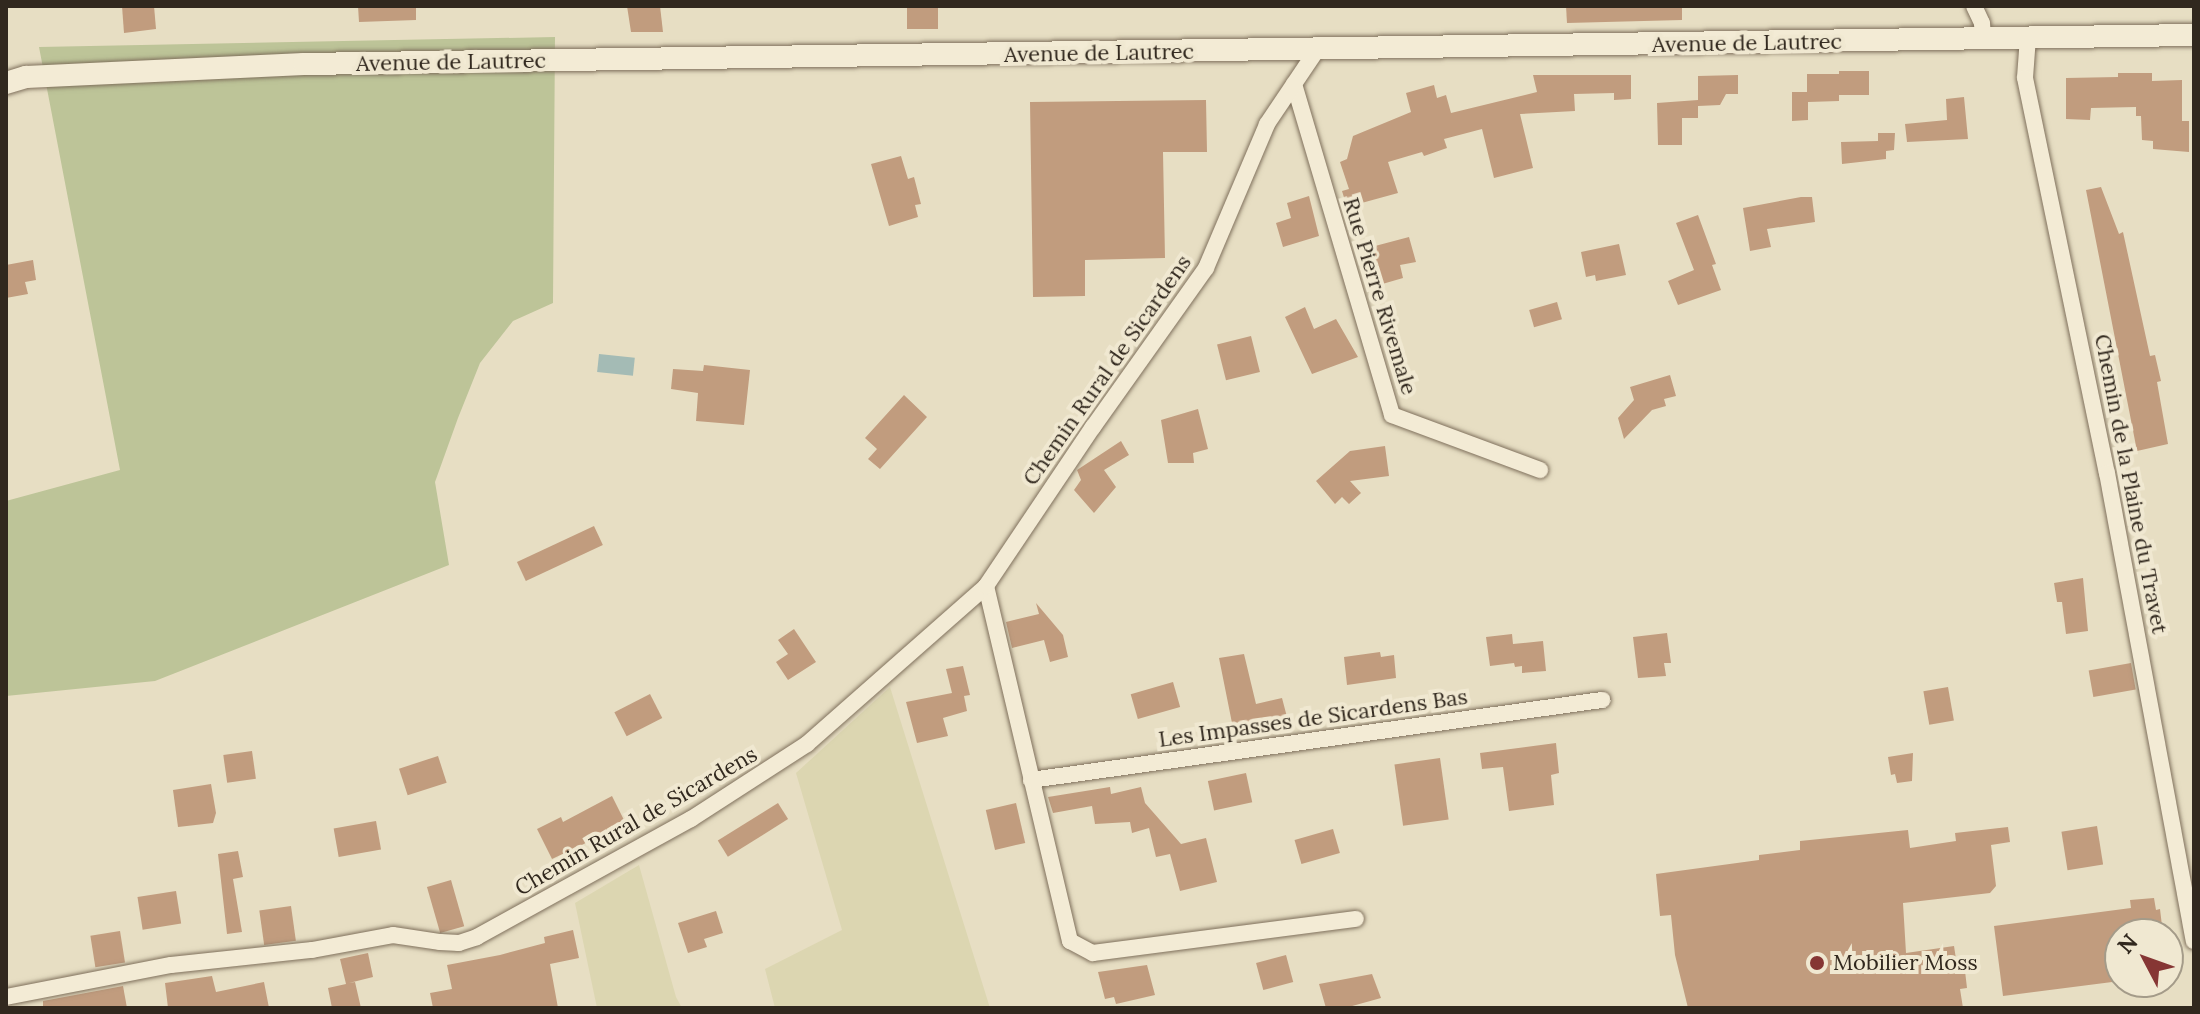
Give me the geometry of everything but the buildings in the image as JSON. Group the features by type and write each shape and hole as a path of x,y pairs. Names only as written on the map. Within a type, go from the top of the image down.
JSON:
{"main road":[{"name":"Avenue de Lautrec","path":"6,83 26,77 304,64 2194,35"}],"street":[{"path":"1974,6 1982,23 1983,38"},
{"name":"Chemin de la Plaine du Travet","path":"2028,37 2025,78 2099,435 2194,941"},
{"name":"Chemin Rural de Sicardens","path":"6,997 171,965 312,950 393,935 459,943 477,937 691,819 807,744 986,586 1093,427 1206,268 1267,124 1317,50"},
{"name":"Rue Pierre Rivemale","path":"1294,84 1392,415 1540,470"},
{"path":"986,586 1070,941 1093,953 1356,919"},
{"name":"Les Impasses de Sicardens Bas","path":"1031,780 1602,700"}],"shaded area":[{"path":"890,687 990,1008 775,1008 765,969 842,930 796,773"},
{"path":"639,865 676,997 682,1008 597,1008 575,903"}],"green space":[{"path":"555,37 553,303 513,321 480,363 458,418 435,482 449,565 155,681 6,696 6,501 120,470 39,47"}],"water":[{"path":"599,354 635,358 633,376 597,372"}],"place":[{"name":"Mobilier Moss","path":"1817,963"}]}
